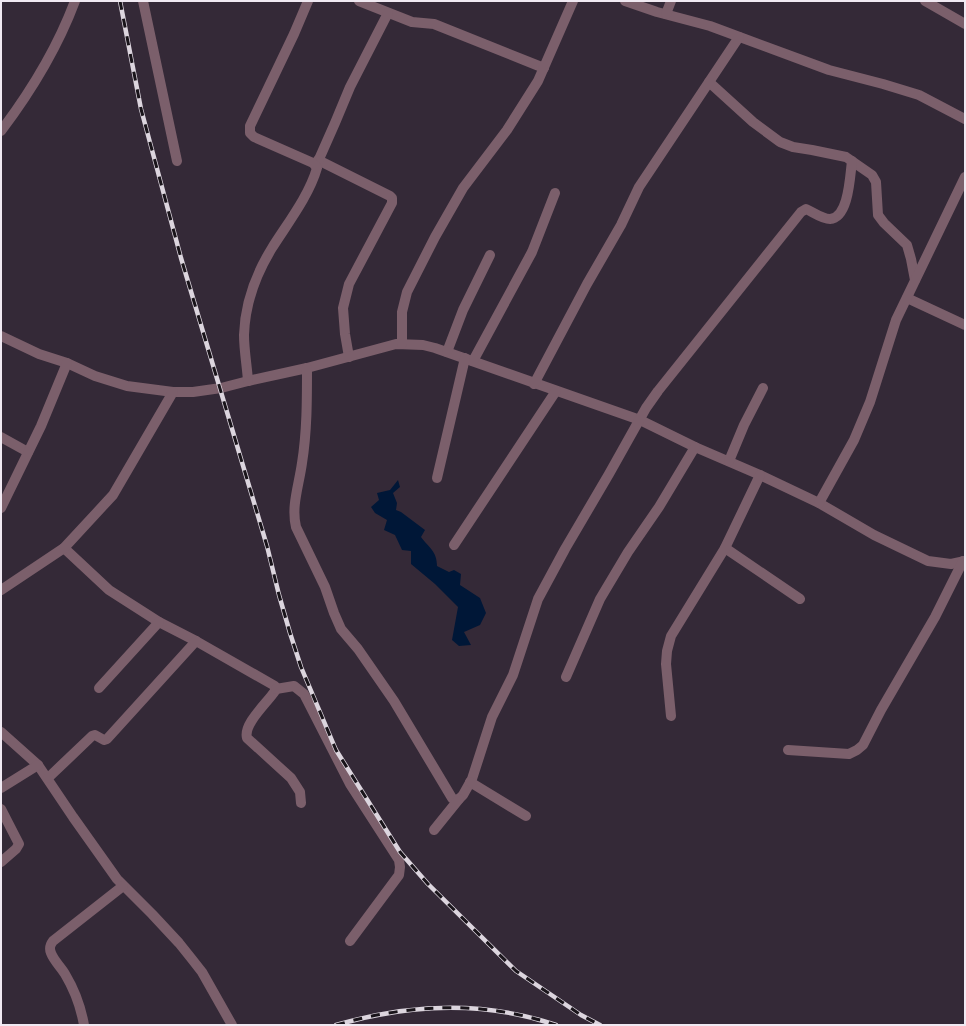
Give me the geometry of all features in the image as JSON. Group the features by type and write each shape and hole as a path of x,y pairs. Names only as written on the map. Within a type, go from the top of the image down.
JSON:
{"street":[{"path":"1,131 44,68 69,19 76,1"},
{"path":"143,1 177,161"},
{"path":"308,1 249,131 256,138 313,163 317,163 390,196 393,200 349,284 343,308 349,357"},
{"path":"359,1 412,22 434,24 544,68"},
{"path":"402,344 402,312 407,292 434,237 463,188 507,130 538,81 573,1"},
{"path":"625,1 710,26 829,70 883,84 919,96 965,119"},
{"path":"666,14 671,1"},
{"path":"925,1 965,24"},
{"path":"248,381 244,337 245,320 252,291 260,269 297,210 316,170 317,163 350,87 388,13"},
{"path":"534,384 587,284 621,225 639,187 739,37"},
{"path":"709,82 753,122 780,142 793,147 846,157 872,175 876,182 878,214 906,245 915,280"},
{"path":"434,830 461,798 470,782 492,717 513,675 538,600 565,549 610,474 646,408 801,212 806,209 829,219 840,214 844,207 848,192 852,161"},
{"path":"819,502 854,440 870,402 890,334 965,177"},
{"path":"437,478 469,359 532,252 555,193"},
{"path":"447,352 463,310 490,255"},
{"path":"907,298 965,325"},
{"path":"1,336 39,354 67,363 95,376 127,386 173,392 193,392 221,388 307,368 391,345 423,345 469,359 534,384 640,420 695,447 819,502 874,535 928,561 951,564 964,561"},
{"path":"1,508 41,426 67,363"},
{"path":"307,368 304,445 295,504 294,520 296,527 325,587 341,629 358,649 394,701 452,798 459,799"},
{"path":"729,461 744,425 763,388"},
{"path":"454,545 556,391"},
{"path":"1,590 64,548 113,495 173,392"},
{"path":"1,437 28,452"},
{"path":"566,677 600,599 628,552 659,507 695,447"},
{"path":"671,716 666,664 667,651 671,636 725,548 760,475"},
{"path":"64,548 109,590 159,622 273,685 276,689"},
{"path":"725,548 800,599"},
{"path":"788,750 849,754 863,745 935,617 964,561"},
{"path":"100,688 159,622"},
{"path":"48,778 92,736 95,735 104,740 107,739 196,642"},
{"path":"276,689 294,686 304,694 350,784 399,860 399,875 350,941"},
{"path":"276,689 250,722 246,735 247,738 291,778 300,792 301,803"},
{"path":"1,732 38,765 108,868 123,886 152,914 188,953 202,972 232,1025"},
{"path":"1,788 38,765"},
{"path":"470,782 526,816"},
{"path":"1,809 19,844 16,849 1,862"},
{"path":"84,1025 81,1013 66,975 52,955 50,946 53,941 123,886"}],"water":[{"path":"398,480 400,487 393,493 397,503 396,510 425,530 421,537 434,553 437,566 449,572 454,570 461,574 460,585 480,598 486,613 480,625 464,632 471,645 459,646 452,640 458,607 435,584 411,564 411,551 402,550 395,535 384,530 387,520 375,513 371,507 379,500 377,493 390,490"}],"railway":[{"path":"120,1 141,109 181,258 267,546 290,633 301,667 336,750 400,852 428,884 516,971 581,1015 600,1025"},
{"path":"336,1025 391,1013 418,1009 446,1008 474,1008 501,1012 529,1017 556,1025"}]}
